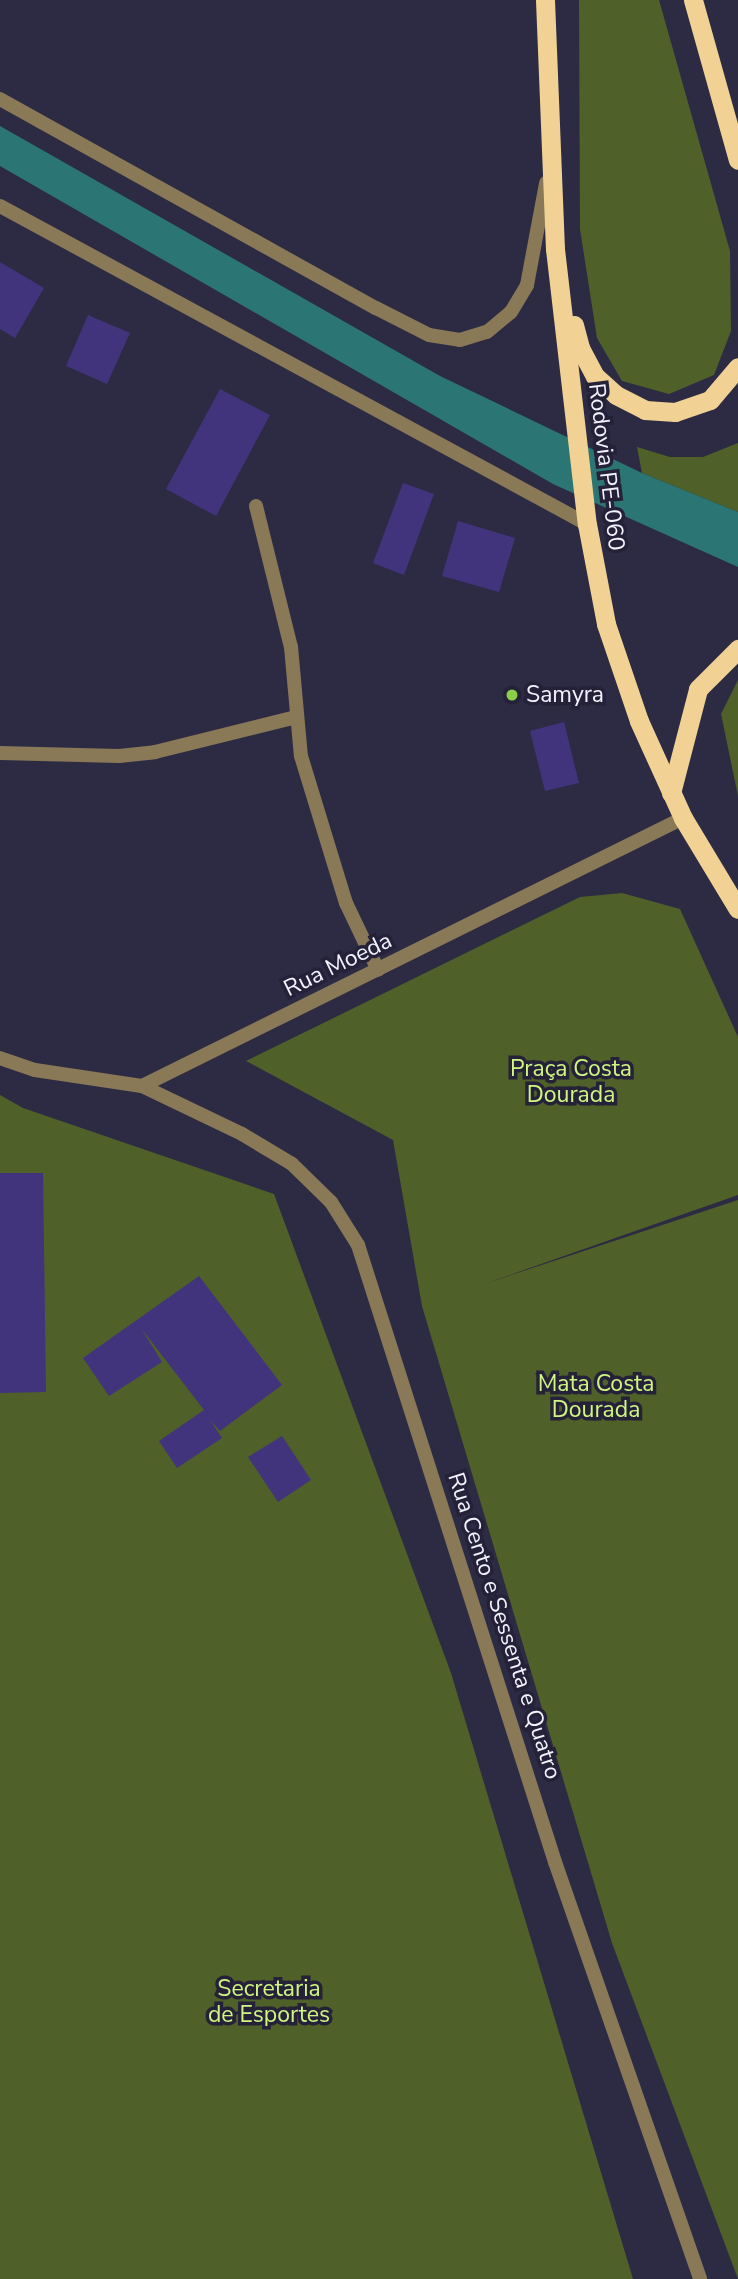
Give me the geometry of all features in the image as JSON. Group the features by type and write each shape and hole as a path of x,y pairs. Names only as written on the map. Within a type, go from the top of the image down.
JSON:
{"highway":[{"name":"Rodovia PE-060","path":"545,0 555,249 587,524 617,664 683,818 738,909"},
{"path":"693,0 738,160"},
{"path":"555,249 580,348 595,376 616,395 645,410 675,412 710,400 738,367"},
{"path":"671,793 698,689 738,649"}],"street":[{"path":"0,99 376,308 429,335 460,340 487,332 511,312 527,285 535,261 551,147"},
{"path":"0,206 587,524"},
{"path":"256,506 291,647 301,756 335,867 378,971"},
{"path":"0,753 119,756 155,752 296,718"},
{"name":"Rua Moeda","path":"142,1086 683,818"},
{"path":"0,1058 35,1070 142,1086"},
{"name":"Rua Cento e Sessenta e Quatro","path":"142,1086 242,1134 292,1164 331,1202 358,1245 555,1862 700,2279"}],"green space":[{"path":"579,0 659,0 730,251 731,331 714,375 669,394 622,381 597,338 580,229"},
{"path":"738,443 738,512 642,473 637,447 670,457 703,457"},
{"path":"738,680 738,796 721,714"},
{"path":"622,893 680,909 738,1037 738,1195 487,1283 738,1200 738,2279 612,1943 422,1306 393,1140 246,1061 580,897"},
{"name":"Secretaria de Esportes","path":"0,1095 23,1108 274,1194 451,1673 633,2279 0,2279"}],"shaded area":[{"path":"0,126 440,376 642,473 738,512 738,567 553,484 0,166"}],"building":[{"path":"0,262 44,288 15,338 0,329"},
{"path":"88,315 130,333 107,384 66,366"},
{"path":"220,389 270,415 216,516 166,489"},
{"path":"403,483 434,494 404,575 373,563"},
{"path":"458,521 515,538 499,592 442,576"},
{"path":"564,722 579,783 545,791 530,731"},
{"path":"0,1173 43,1173 46,1392 0,1393"},
{"path":"199,1276 282,1385 220,1431 210,1420 222,1438 177,1468 159,1441 204,1410 141,1328 162,1362 109,1396 83,1358"},
{"path":"282,1436 311,1480 278,1502 248,1457"}],"place":[{"name":"Samyra","path":"512,695"}],"park label":[{"name":"Praça Costa Dourada","path":"571,1082"},
{"name":"Mata Costa Dourada","path":"596,1397"}]}
